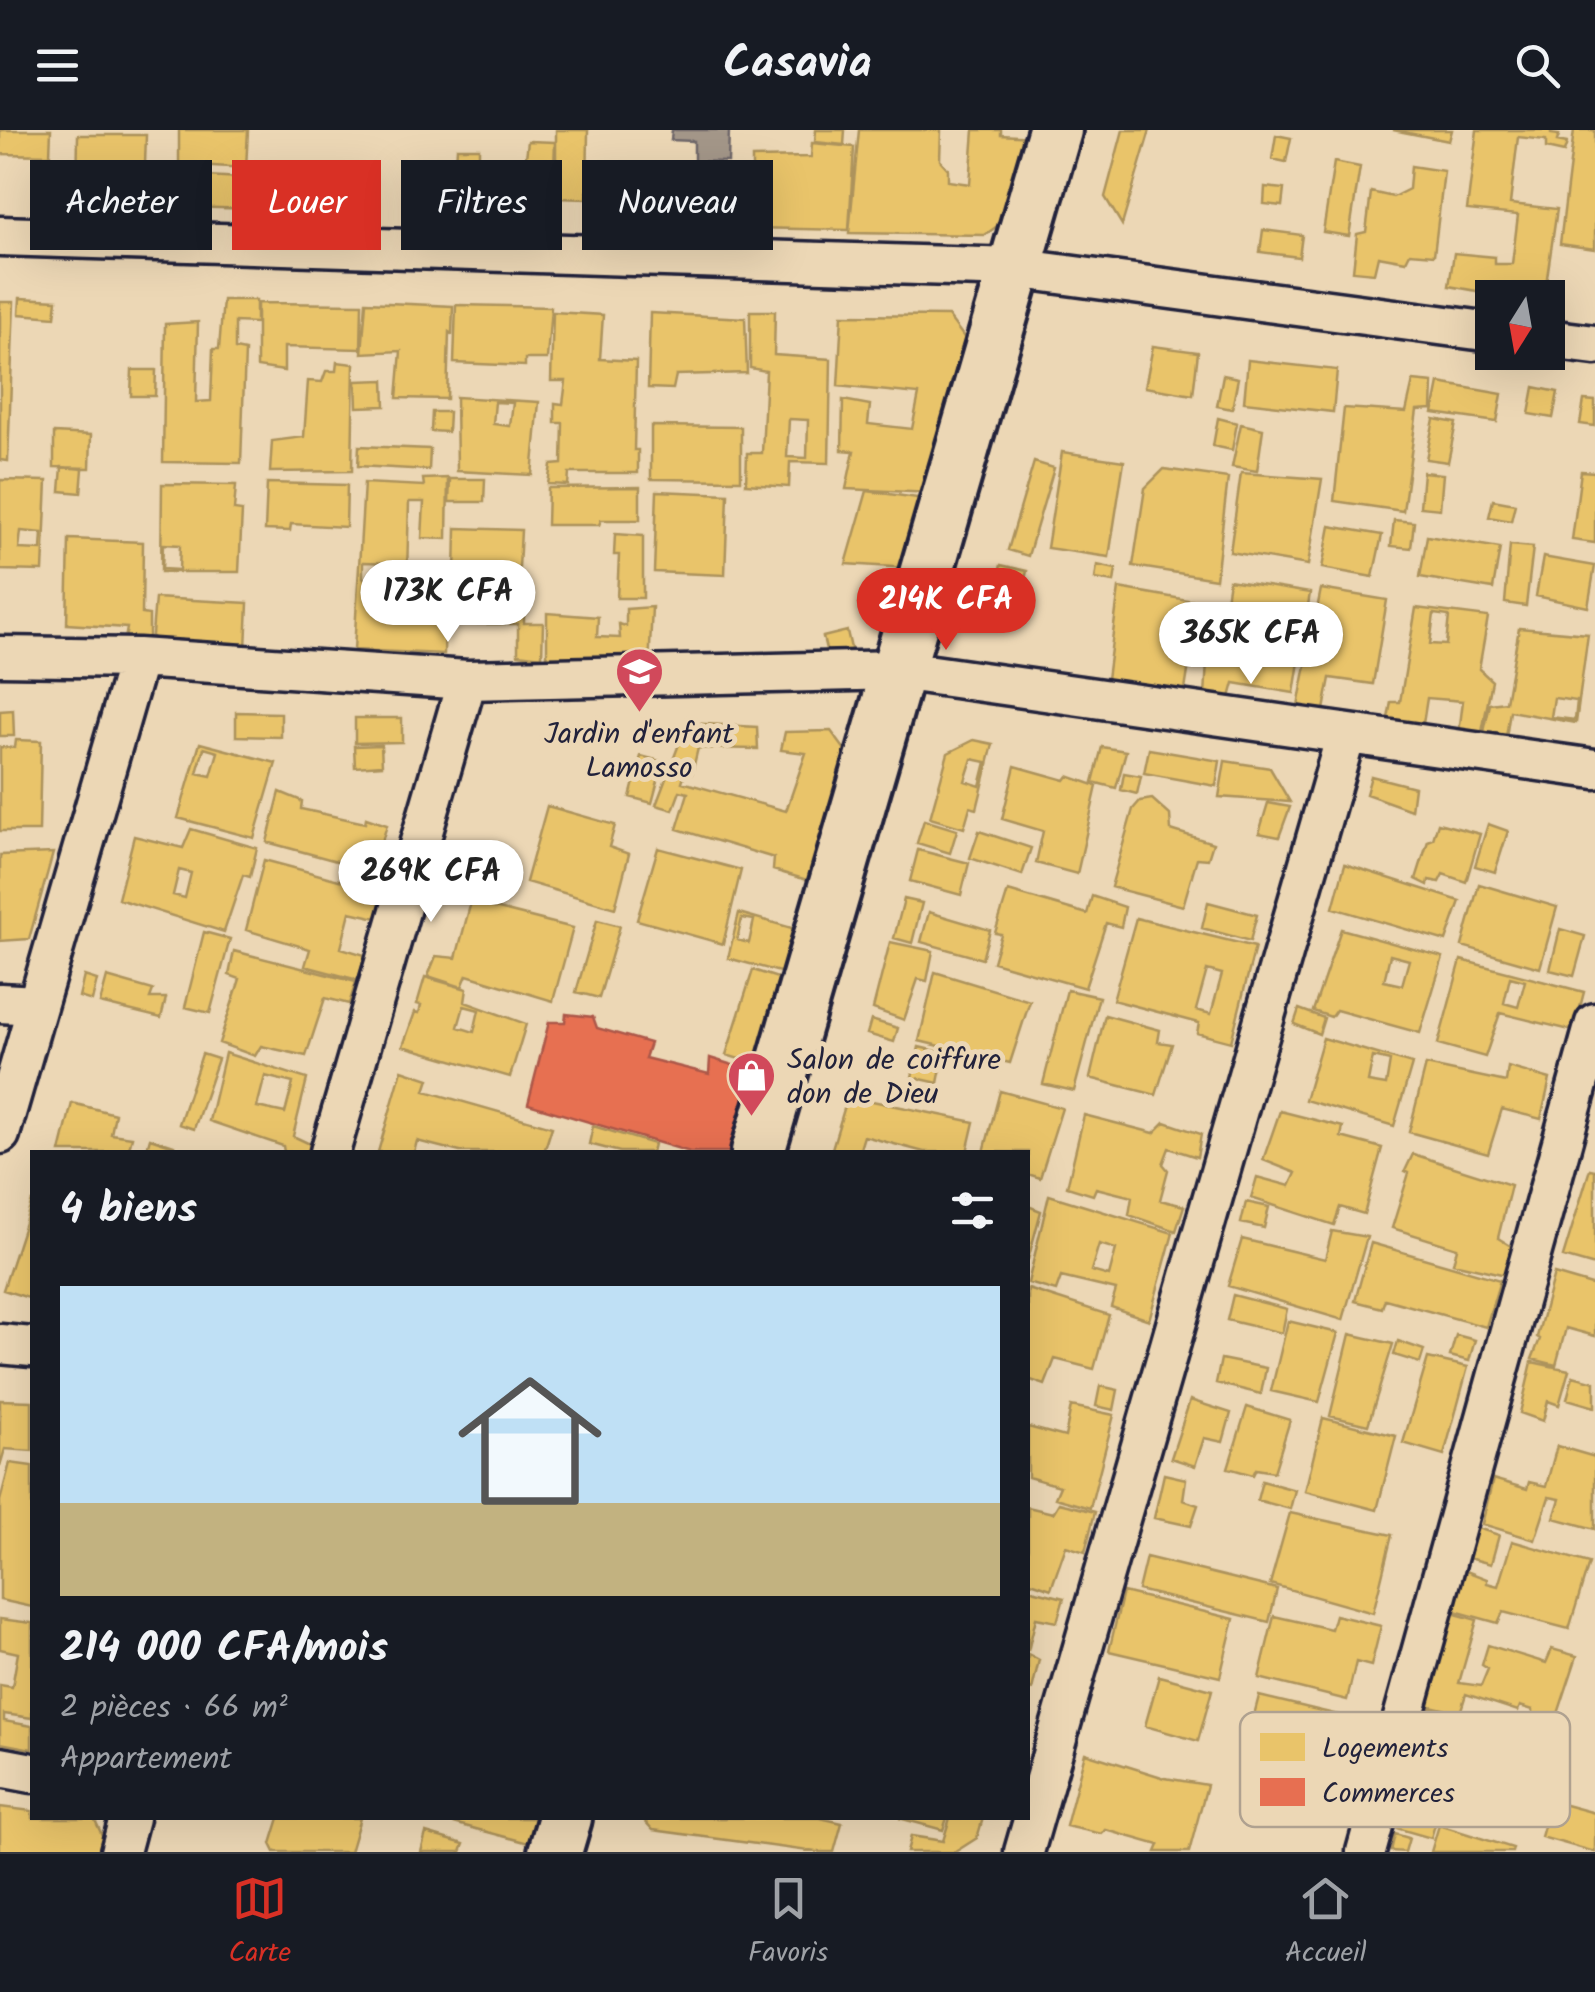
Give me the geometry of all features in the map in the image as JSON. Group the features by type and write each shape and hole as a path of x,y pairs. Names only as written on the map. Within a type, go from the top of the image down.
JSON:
{"street":[{"path":"759,1150 1055,130"},
{"path":"0,236 1015,268 1475,330"},
{"path":"1565,341 1595,345"},
{"path":"0,656 138,658 468,680 898,670 1595,770"},
{"path":"0,1134 19,1004 138,658"},
{"path":"331,1150 468,680"},
{"path":"1024,1852 1346,735"},
{"path":"1405,1712 1595,1023"},
{"path":"0,1344 30,1347"},
{"path":"0,1768 30,1772"},
{"path":"120,1852 128,1820"},
{"path":"555,1852 564,1820"},
{"path":"1366,1852 1373,1827"}],"shaded area":[{"path":"672,130 729,130 728,160 694,160 694,141 671,140"}],"building: Logements":[{"path":"0,130 51,130 50,155 0,154"},
{"path":"179,130 248,130 246,160 232,160 232,167 212,166 212,160 179,160"},
{"path":"556,130 588,130 588,160 582,160 582,199 562,198 562,160 556,160"},
{"path":"816,130 845,130 844,145 815,142"},
{"path":"859,130 941,130 940,160 948,169 948,181 970,184 974,130 1001,130 1001,135 1032,137 1016,212 985,235 849,233"},
{"path":"1123,130 1150,130 1122,225 1105,197"},
{"path":"1393,130 1452,130 1449,141"},
{"path":"1477,130 1551,130 1551,134 1559,135 1557,141 1567,143 1564,152 1546,148 1546,140 1518,137 1510,204 1557,209 1547,280 1475,280 1475,291 1449,286 1454,253 1495,257 1495,264 1512,264 1518,215 1467,210"},
{"path":"1574,130 1595,130 1595,249 1560,244"},
{"path":"78,135 146,135 145,160 78,160"},
{"path":"1276,135 1291,138 1286,162 1272,159"},
{"path":"528,141 555,142 554,160 526,160"},
{"path":"812,143 854,147 849,230 773,228 773,160 752,158 811,157"},
{"path":"457,148 479,148 479,160 456,160"},
{"path":"1334,162 1360,167 1349,236 1323,232"},
{"path":"1411,166 1444,171 1434,255 1410,253 1406,261 1378,256 1374,273 1353,271 1357,234 1366,232 1371,192 1393,197 1409,189"},
{"path":"212,176 232,177 232,208 212,208"},
{"path":"1265,187 1284,189 1282,206 1264,204"},
{"path":"1263,230 1302,235 1299,257 1260,252"},
{"path":"20,298 57,300 55,317 19,314"},
{"path":"223,300 256,300 256,323 235,322 235,349 245,351 241,463 163,462 165,324 198,322 196,402 211,401 213,349 219,349"},
{"path":"0,302 14,302 8,461 0,460"},
{"path":"366,302 453,306 447,399 397,398 401,351 362,353"},
{"path":"257,303 362,304 361,349 284,347 284,371 257,367"},
{"path":"456,305 551,307 547,359 525,359 525,366 454,363"},
{"path":"750,311 775,311 774,355 831,359 829,463 790,462 789,487 746,484 747,453 762,453 766,371 750,368","holes":["789,419 808,420 807,458 787,457"]},
{"path":"553,312 603,315 600,359 636,361 634,450 638,450 638,473 569,473 568,485 548,484 551,465 562,464 563,423 555,423 555,403 563,404 566,381 551,381"},
{"path":"650,313 745,318 747,373 676,375 673,389 648,388"},
{"path":"842,315 948,316 970,345 932,493 846,489 854,451 842,450 843,400 870,405 868,424 912,429 919,394 838,386"},
{"path":"1153,346 1198,352 1193,395 1145,387"},
{"path":"1248,360 1337,370 1333,412 1244,402"},
{"path":"337,362 354,364 352,471 270,472 272,441 304,437 308,381 322,382 326,371 336,371"},
{"path":"132,370 156,370 155,396 131,396"},
{"path":"1223,375 1238,378 1232,409 1217,406"},
{"path":"384,380 385,406 357,407 356,381"},
{"path":"1413,381 1433,383 1432,409 1417,410 1403,511 1334,501 1344,408 1406,412"},
{"path":"1439,383 1502,394 1497,422 1433,413"},
{"path":"1534,387 1558,392 1553,418 1529,414"},
{"path":"456,397 539,402 532,475 457,471","holes":["495,402 513,403 510,426 493,424"]},
{"path":"1584,400 1595,401 1595,426 1580,424"},
{"path":"432,412 449,412 448,432 431,431"},
{"path":"1218,418 1237,423 1232,450 1213,446"},
{"path":"1434,419 1456,423 1448,462 1426,459"},
{"path":"1241,424 1263,429 1257,471 1232,467"},
{"path":"651,426 741,427 741,480 651,479"},
{"path":"54,433 91,435 90,468 54,467"},
{"path":"359,446 430,449 429,470 358,466"},
{"path":"1062,452 1124,461 1109,557 1047,548"},
{"path":"1034,462 1054,468 1028,556 1008,550"},
{"path":"62,467 83,469 81,493 60,491"},
{"path":"1164,469 1228,478 1216,579 1133,566 1145,488"},
{"path":"1581,471 1595,472 1595,543 1572,540"},
{"path":"1423,472 1443,474 1440,509 1420,507"},
{"path":"1241,473 1322,479 1308,565 1230,552"},
{"path":"448,478 447,539 422,538 424,502 409,502 406,609 445,610 444,654 354,650 364,483 424,486 423,479","holes":["363,562 395,563 395,579 363,578"]},
{"path":"450,479 485,479 484,502 449,502"},
{"path":"0,480 47,481 43,571 0,570","holes":["21,531 42,533 41,550 19,549"]},
{"path":"267,483 347,485 346,527 291,524 290,531 265,530"},
{"path":"162,484 236,485 234,510 242,511 239,572 161,572","holes":["163,544 180,545 179,570 162,569"]},
{"path":"640,487 640,520 547,525 548,488"},
{"path":"657,491 728,494 725,575 654,572"},
{"path":"867,491 925,499 908,568 846,564"},
{"path":"1493,500 1515,504 1511,521 1489,517"},
{"path":"1394,520 1414,522 1411,548 1391,546"},
{"path":"1330,526 1382,535 1373,577 1322,568"},
{"path":"456,528 521,530 517,607 524,609 524,623 543,623 542,657 518,654 518,624 454,624"},
{"path":"615,534 643,536 643,598 617,598 619,555 614,555"},
{"path":"1427,536 1500,548 1493,589 1420,577"},
{"path":"69,539 143,542 142,614 149,615 149,646 124,645 127,628 67,624"},
{"path":"1510,545 1533,547 1526,606 1505,603"},
{"path":"1543,557 1595,566 1588,607 1536,596"},
{"path":"1001,565 1027,571 1021,596 995,590"},
{"path":"1097,565 1116,569 1114,582 1095,579"},
{"path":"1229,580 1310,593 1294,693 1234,683 1229,701 1205,696 1207,661 1217,662"},
{"path":"1119,588 1199,602 1185,690 1107,679","holes":["1185,603 1196,605 1191,629 1180,626"]},
{"path":"1321,589 1387,600 1373,684 1330,678 1324,710 1298,706"},
{"path":"155,598 248,603 246,649 151,647"},
{"path":"652,607 649,667 547,668 547,613 598,617 597,637 620,638 619,624 626,626 626,609"},
{"path":"1416,608 1488,617 1479,669 1492,681 1481,737 1459,733 1463,701 1427,698 1422,730 1387,724 1391,702 1400,702","holes":["1434,614 1449,616 1446,645 1430,644"]},
{"path":"1519,628 1588,634 1576,723 1510,711 1505,744 1482,741 1490,704 1506,702","holes":["1554,698 1577,701 1575,720 1551,717"]},
{"path":"847,631 852,653 828,658 823,637"},
{"path":"13,710 14,736 0,736 0,711"},
{"path":"236,712 281,713 281,737 236,736"},
{"path":"355,718 402,718 402,742 355,743"},
{"path":"687,723 757,727 758,749 698,748 692,773 685,772 682,782 786,811 806,753 781,750 785,732 831,731 851,758 814,882 773,870 774,858 677,829 688,793 680,791 673,810 656,805"},
{"path":"16,740 41,741 39,831 0,831 0,747 15,748"},
{"path":"974,740 993,744 977,809 970,807 964,828 930,818 948,753","holes":["972,759 986,762 980,786 965,781"]},
{"path":"200,743 276,763 254,838 178,818","holes":["204,748 218,752 211,776 197,773"]},
{"path":"381,745 382,765 355,767 354,746"},
{"path":"1102,747 1126,751 1116,788 1093,782"},
{"path":"1149,749 1220,761 1216,786 1144,773"},
{"path":"641,756 663,762 652,803 630,797"},
{"path":"1225,761 1270,768 1290,802 1219,797"},
{"path":"1015,766 1097,786 1077,874 1036,863 1043,831 1002,819"},
{"path":"1124,773 1141,776 1137,794 1121,790"},
{"path":"1371,776 1414,787 1411,810 1366,794"},
{"path":"280,792 302,801 301,809 365,823 366,818 387,825 373,871 267,842"},
{"path":"1152,799 1170,815 1171,830 1213,843 1208,859 1197,858 1183,906 1111,887 1133,809 1140,801"},
{"path":"1268,803 1290,807 1279,837 1259,833"},
{"path":"547,806 615,825 609,847 629,854 615,908 526,882"},
{"path":"924,820 957,830 950,853 917,843"},
{"path":"1438,823 1480,834 1466,882 1443,874 1439,882 1429,880 1428,885 1416,879"},
{"path":"1488,824 1508,831 1495,872 1475,866"},
{"path":"191,829 257,848 250,877 243,875 224,932 118,899 134,836 183,848","holes":["179,870 191,873 185,898 173,895"]},
{"path":"979,831 1031,848 1022,875 970,858"},
{"path":"658,848 741,870 723,944 637,920"},
{"path":"918,850 969,863 961,895 910,881"},
{"path":"53,853 29,939 0,941 0,855"},
{"path":"264,860 350,883 351,878 386,886 377,918 350,912 341,948 365,955 358,980 305,966 310,949 246,930"},
{"path":"1345,864 1460,901 1446,941 1333,908"},
{"path":"1479,884 1557,907 1540,968 1462,946"},
{"path":"1008,891 1087,914 1092,896 1125,907 1121,927 1106,923 1085,988 993,962 1001,934 995,933"},
{"path":"904,899 922,903 912,943 894,938"},
{"path":"471,902 573,928 553,1001 467,975 462,987 428,976 436,956 456,958"},
{"path":"1208,902 1257,915 1250,941 1202,928"},
{"path":"929,912 990,930 982,959 921,942"},
{"path":"739,913 799,930 787,974 728,958","holes":["742,918 754,920 749,943 737,940"]},
{"path":"1136,918 1255,947 1231,1042 1197,1033 1199,1023 1113,1000","holes":["1207,970 1222,974 1211,1014 1196,1010"]},
{"path":"597,920 620,926 599,998 576,992"},
{"path":"1341,929 1443,957 1420,1033 1336,1010 1331,1017 1313,1011","holes":["1390,955 1409,960 1402,985 1384,981"]},
{"path":"1560,929 1585,936 1574,976 1550,970"},
{"path":"204,932 230,939 210,1013 185,1007"},
{"path":"890,942 933,951 927,981 918,979 904,1020 873,1009"},
{"path":"234,951 356,982 349,1004 325,998 306,1056 261,1046 255,1056 219,1043 240,979 229,975"},
{"path":"1461,960 1584,992 1574,1031 1500,1013 1485,1057 1438,1044","holes":["1510,977 1525,981 1518,1007 1504,1003"]},
{"path":"753,970 787,981 759,1065 726,1055"},
{"path":"935,972 1030,1001 1010,1063 919,1041"},
{"path":"84,976 97,980 92,1001 79,997"},
{"path":"107,977 153,990 150,998 166,998 161,1018 100,1003"},
{"path":"425,977 467,989 465,1002 526,1024 510,1077 403,1046 415,1012 419,1013 421,1005 417,1004","holes":["464,1006 479,1010 474,1032 458,1027"]},
{"path":"1067,990 1099,997 1074,1091 1043,1084"},
{"path":"1299,1009 1324,1018 1319,1034 1294,1024"},
{"path":"1105,1015 1160,1030 1158,1042 1172,1044 1156,1095 1090,1078"},
{"path":"871,1020 898,1028 894,1042 867,1034"},
{"path":"1323,1038 1412,1064 1394,1126 1305,1100","holes":["1373,1057 1390,1061 1386,1085 1368,1082"]},
{"path":"919,1047 944,1053 938,1083 912,1077"},
{"path":"225,1053 307,1079 293,1136 310,1144 308,1150 284,1150 283,1146 209,1121","holes":["265,1076 293,1083 285,1113 257,1107"]},
{"path":"202,1054 218,1059 194,1129 179,1124"},
{"path":"1426,1065 1506,1082 1508,1067 1550,1079 1541,1119 1502,1109 1488,1154 1409,1132"},
{"path":"402,1070 429,1079 425,1091 552,1127 545,1150 452,1150 417,1141 415,1150 379,1150"},
{"path":"1000,1091 1062,1108 1040,1178 1030,1175 1030,1150 985,1150"},
{"path":"848,1096 974,1122 967,1150 916,1150 864,1136 860,1150 832,1150"},
{"path":"72,1103 115,1114 111,1134 132,1137 129,1148 137,1150 60,1150"},
{"path":"1280,1111 1343,1127 1341,1137 1382,1148 1364,1214 1340,1207 1334,1225 1251,1198 1257,1177 1290,1186 1296,1173 1263,1160"},
{"path":"1084,1115 1154,1133 1165,1122 1201,1134 1197,1157 1169,1148 1163,1164 1168,1170 1160,1200 1184,1206 1176,1231 1129,1215 1132,1197 1096,1188 1093,1195 1067,1187"},
{"path":"593,1126 654,1144 652,1150 612,1150 589,1144"},
{"path":"150,1138 174,1146 173,1150 147,1150"},
{"path":"1413,1154 1511,1185 1498,1238 1514,1248 1506,1275 1453,1263 1457,1248 1392,1228 1409,1173 1405,1171"},
{"path":"1590,1169 1595,1170 1595,1266 1563,1257"},
{"path":"1049,1195 1173,1233 1149,1320 1111,1307 1116,1290 1061,1277 1056,1291 1030,1284","holes":["1099,1244 1116,1249 1109,1276 1091,1271"]},
{"path":"1246,1202 1269,1207 1264,1228 1241,1223"},
{"path":"30,1207 30,1298 3,1290"},
{"path":"1030,1207 1041,1211 1030,1252"},
{"path":"1332,1231 1367,1237 1343,1320 1228,1286 1242,1239 1325,1259"},
{"path":"1371,1243 1500,1280 1486,1327 1385,1299 1382,1308 1355,1301"},
{"path":"1554,1274 1595,1286 1595,1336 1566,1328 1556,1365 1532,1359"},
{"path":"1030,1290 1109,1315 1094,1369 1055,1359 1045,1385 1030,1380"},
{"path":"1233,1295 1287,1309 1282,1333 1227,1320"},
{"path":"1288,1321 1338,1333 1319,1402 1271,1391"},
{"path":"1350,1334 1393,1344 1368,1425 1330,1416"},
{"path":"1456,1335 1475,1340 1469,1361 1450,1356"},
{"path":"1398,1341 1424,1350 1420,1363 1394,1355"},
{"path":"1428,1358 1468,1367 1444,1455 1403,1443"},
{"path":"1221,1359 1266,1368 1261,1394 1216,1383"},
{"path":"1532,1362 1569,1370 1559,1405 1548,1401 1543,1421 1520,1413"},
{"path":"1573,1376 1595,1382 1595,1407 1567,1399"},
{"path":"1100,1386 1118,1390 1114,1410 1096,1406"},
{"path":"0,1400 30,1401 30,1451 5,1449 0,1466"},
{"path":"1190,1400 1231,1413 1223,1442 1204,1438 1195,1466 1171,1458"},
{"path":"1071,1406 1114,1415 1090,1508 1055,1498 1060,1486 1030,1478 1030,1428 1065,1437"},
{"path":"1247,1407 1290,1420 1274,1472 1256,1469 1253,1475 1228,1468"},
{"path":"1323,1418 1396,1436 1377,1510 1305,1491"},
{"path":"1557,1446 1595,1457 1595,1529 1554,1518 1560,1499 1549,1497 1535,1540 1482,1524 1493,1479 1527,1489 1529,1482 1546,1486"},
{"path":"10,1463 30,1466 30,1607 0,1600 0,1501"},
{"path":"1164,1474 1186,1479 1183,1500 1198,1505 1191,1526 1154,1518"},
{"path":"1262,1481 1295,1490 1290,1509 1257,1500"},
{"path":"1059,1503 1095,1512 1085,1552 1066,1546 1051,1589 1030,1582 1030,1507 1053,1513"},
{"path":"1290,1513 1392,1535 1373,1613 1270,1584"},
{"path":"1477,1528 1499,1535 1491,1564 1469,1558"},
{"path":"1512,1541 1589,1563 1569,1629 1503,1612 1498,1623 1451,1610 1461,1569 1498,1586"},
{"path":"1146,1557 1277,1589 1269,1622 1138,1590"},
{"path":"1030,1590 1064,1598 1057,1622 1036,1618 1030,1643"},
{"path":"1123,1592 1234,1619 1220,1677 1109,1651"},
{"path":"1452,1613 1477,1620 1459,1683 1481,1686 1488,1669 1482,1665 1488,1645 1546,1663 1552,1649 1577,1656 1559,1712 1533,1712 1520,1706 1518,1711 1466,1694 1460,1712 1426,1705"},
{"path":"1335,1615 1381,1626 1371,1666 1356,1662 1347,1700 1259,1678 1274,1616 1331,1629"},
{"path":"0,1619 30,1623 30,1718 4,1714 4,1721 30,1726 30,1749 0,1743 0,1685 12,1687 18,1653 0,1649"},
{"path":"1030,1655 1039,1660 1030,1689"},
{"path":"1159,1676 1212,1690 1198,1741 1145,1726"},
{"path":"1259,1696 1326,1712 1255,1712"},
{"path":"1085,1753 1165,1778 1207,1785 1189,1852 1156,1852 1159,1845 1106,1830 1102,1834 1066,1826"},
{"path":"1570,1806 1595,1813 1595,1852 1541,1837 1544,1827 1570,1827"},
{"path":"0,1807 30,1811 30,1820 95,1820 110,1852 0,1852"},
{"path":"278,1820 359,1820 350,1852 275,1852 271,1844"},
{"path":"442,1820 540,1820 536,1845"},
{"path":"644,1820 842,1823 834,1852 653,1830"},
{"path":"906,1820 946,1820 943,1830"},
{"path":"949,1820 982,1820 977,1838 955,1852 907,1852 911,1836 943,1841"},
{"path":"1396,1827 1434,1827 1431,1838"},
{"path":"1438,1827 1513,1848 1512,1852 1431,1852"},
{"path":"426,1833 464,1844 461,1852 421,1852"},
{"path":"1395,1834 1409,1838 1405,1852 1391,1851"}],"building: Commerces":[{"path":"566,1014 593,1017 597,1028 650,1043 645,1058 709,1074 710,1058 765,1075 745,1150 683,1150 528,1104 549,1022 565,1022"}],"place":[{"name":"Jardin d'enfant Lamosso","path":"639,714"},
{"name":"Salon de coiffure don de Dieu","path":"752,1118"}]}
